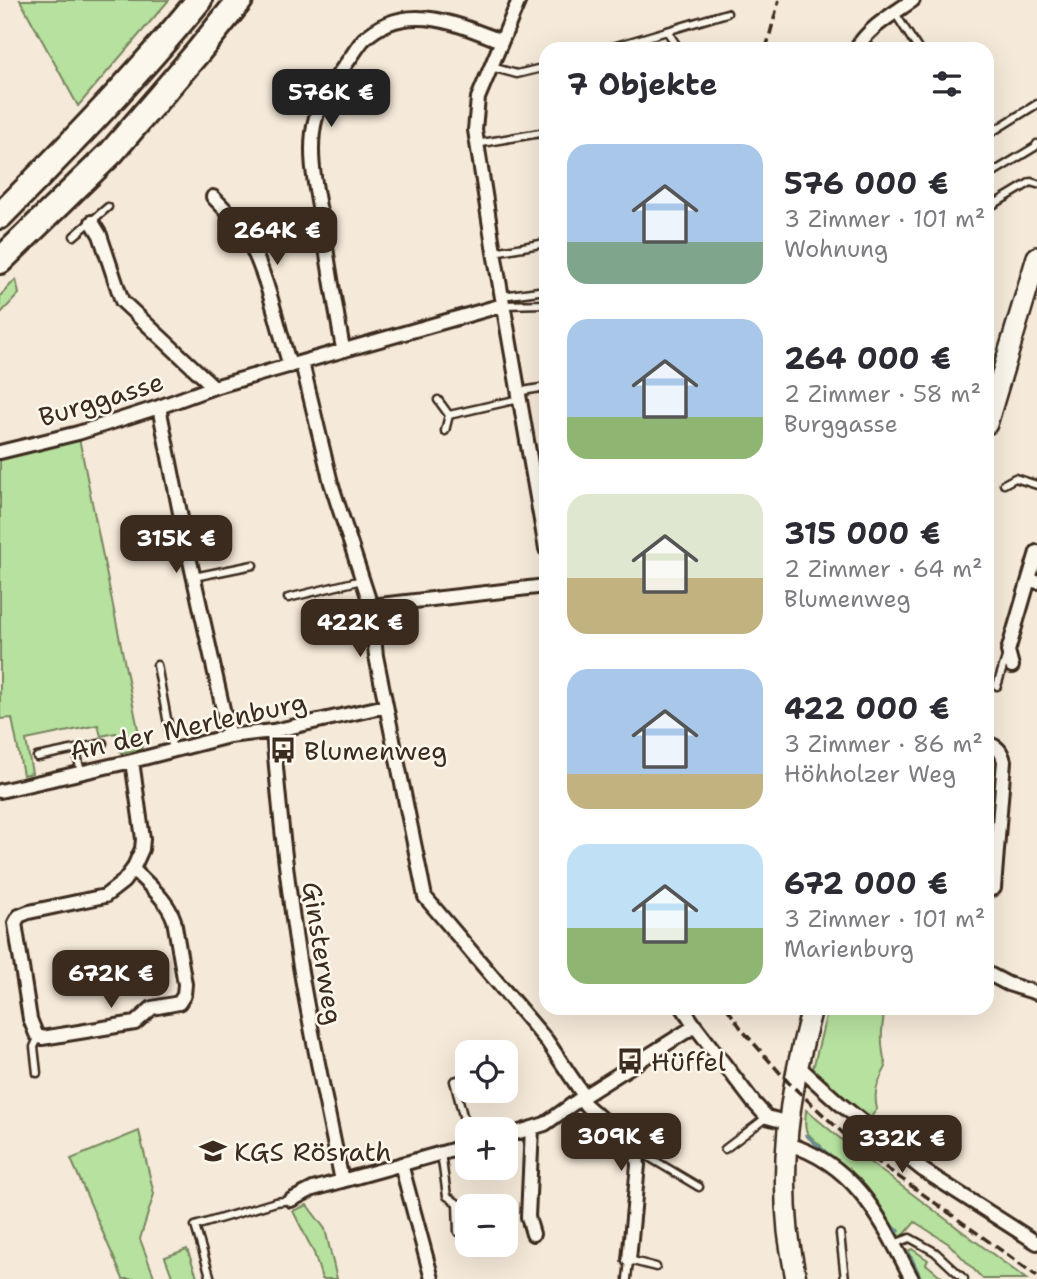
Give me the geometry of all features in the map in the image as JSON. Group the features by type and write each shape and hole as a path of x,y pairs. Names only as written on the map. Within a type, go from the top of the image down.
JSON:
{"highway":[{"path":"0,216 82,133 199,0"},
{"path":"0,261 112,152 240,0"}],"main road":[{"path":"994,401 1037,257"},
{"path":"796,1279 788,1232 786,1193 789,1123 810,1015"}],"street":[{"path":"519,0 478,98 475,116 477,144 518,396 539,495"},
{"path":"860,42 874,28 913,0"},
{"path":"343,349 313,163 313,133 323,100 364,39 392,19 407,15 424,15 444,19 501,41"},
{"path":"213,197 232,216 247,238 263,276 296,365 371,606 376,656 425,897 547,1041 582,1098 636,1150 638,1165 629,1260"},
{"name":"Burggasse","path":"92,222 100,236 122,301 214,387"},
{"name":"Burggasse","path":"0,452 78,433 214,387 296,365 502,301"},
{"path":"159,407 229,736"},
{"path":"1012,666 1008,651 1033,580 1037,552"},
{"path":"371,606 539,587"},
{"name":"An der Merlenburg","path":"0,791 229,736 273,731 386,706"},
{"name":"Ginsterweg","path":"273,731 286,864 299,959 342,1181"},
{"path":"994,746 1001,751 1004,761 994,888"},
{"path":"132,761 144,839 133,869 105,896 29,912 19,916 15,923 30,1019 36,1034 42,1038 135,1023 152,1008 179,1003 184,995 171,912 159,895 133,869"},
{"path":"994,977 1037,993"},
{"path":"688,1015 766,1117 789,1123"},
{"path":"518,1132 545,1124 695,1026"},
{"path":"797,1073 923,1170 1037,1243"},
{"path":"532,1128 528,1217 533,1234"},
{"path":"788,1144 829,1162 865,1196 912,1279"},
{"path":"291,1200 313,1189 455,1149"},
{"path":"401,1164 432,1279"}],"lane":[{"path":"630,42 727,13"},
{"path":"895,13 914,42"},
{"path":"667,31 674,42"},
{"path":"491,67 517,74 539,69"},
{"path":"994,131 1037,104"},
{"path":"477,144 539,133"},
{"path":"994,172 1037,144"},
{"path":"994,204 1031,182 1037,184"},
{"path":"74,236 108,207"},
{"path":"494,252 539,244"},
{"path":"502,301 539,292"},
{"path":"502,301 539,303"},
{"path":"449,415 539,389"},
{"path":"438,400 449,415"},
{"path":"445,431 449,415"},
{"path":"1004,484 1015,478 1037,485"},
{"path":"186,543 220,535 221,523"},
{"path":"194,577 253,565"},
{"path":"288,598 362,580"},
{"path":"997,686 1008,651"},
{"path":"156,665 173,751"},
{"path":"37,757 103,743"},
{"path":"76,749 81,773"},
{"path":"37,1073 34,1047 39,1036"},
{"path":"725,1149 766,1117"},
{"path":"636,1150 699,1187"},
{"path":"441,1153 447,1196 455,1202"},
{"path":"211,1279 195,1226 291,1200"},
{"path":"840,1234 845,1279"},
{"path":"894,1244 911,1238 935,1252 964,1279"},
{"path":"627,1279 629,1260 656,1267"}],"green space":[{"path":"20,0 169,0 78,106"},
{"path":"16,279 19,294 0,314 0,296"},
{"path":"79,438 142,749 121,753 116,733 101,736 98,725 26,740 32,773 23,775 12,718 0,719 0,457"},
{"path":"826,1015 884,1015 882,1037 886,1067 877,1087 877,1109 868,1121 812,1073"},
{"path":"806,1110 860,1155 1026,1279 983,1279 949,1244 915,1222 905,1234 896,1238 846,1170 808,1134 805,1127"},
{"path":"139,1131 154,1194 140,1239 155,1279 123,1279 71,1159"},
{"path":"307,1205 325,1229 337,1279 322,1279 314,1253 293,1211"},
{"path":"187,1249 198,1279 173,1279 165,1257"},
{"path":"912,1249 928,1260 926,1264 944,1279 918,1279 904,1253"}],"waterway":[{"path":"806,1135 850,1173"},
{"path":"879,1208 891,1226 899,1231"},
{"path":"909,1253 921,1279"}],"railway":[{"path":"768,42 779,0"},
{"path":"732,1015 788,1082 860,1149 1037,1276"}],"place":[{"name":"Blumenweg","path":"283,750"},
{"name":"Hüffel","path":"630,1061"},
{"name":"KGS Rösrath","path":"213,1151"}]}
